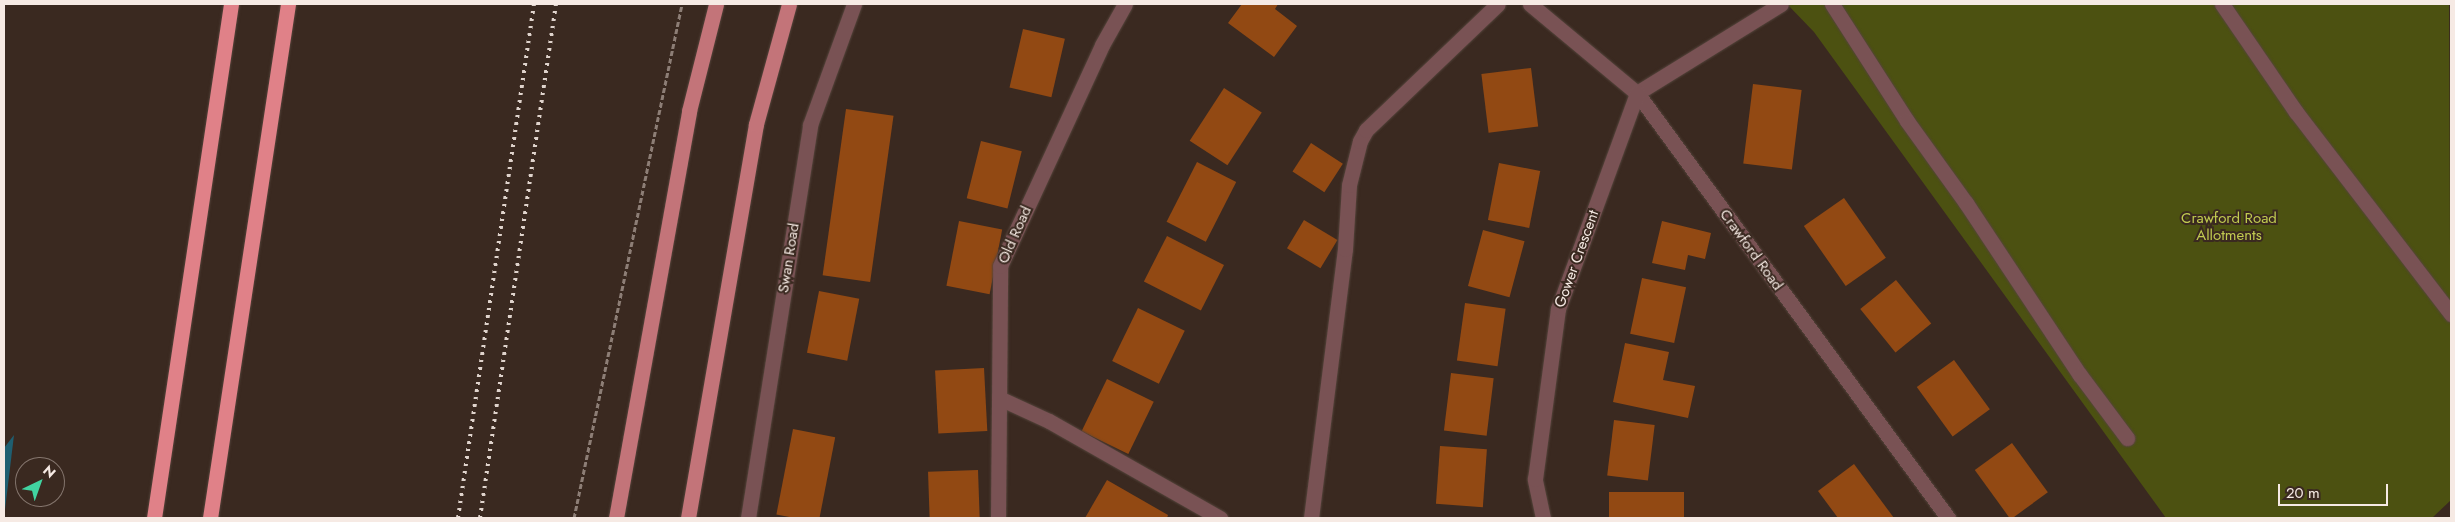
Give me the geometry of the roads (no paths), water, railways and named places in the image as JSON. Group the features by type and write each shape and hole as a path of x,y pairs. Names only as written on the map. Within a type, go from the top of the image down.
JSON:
{"highway":[{"path":"154,518 232,4"},
{"path":"210,518 288,4"}],"main road":[{"path":"616,518 689,111 716,4"},
{"path":"688,518 756,124 789,4"}],"street":[{"name":"Swan Road","path":"748,518 810,125 854,4"},
{"name":"Old Road","path":"998,518 1000,266 1102,45 1125,4"},
{"path":"1311,518 1345,249 1349,185 1360,141 1366,130 1498,4"},
{"name":"Crawford Road","path":"1530,4 1637,94 1948,518"},
{"path":"1637,94 1781,4"},
{"path":"1832,4 1907,121 1966,203 2080,375 2127,438"},
{"path":"2222,4 2296,112 2451,314"},
{"name":"Gower Crescent","path":"1543,518 1535,479 1558,309 1637,94"},
{"path":"999,398 1049,422 1220,518"}],"water":[{"path":"14,435 4,518 4,448"}],"railway":[{"path":"458,518 534,4"},
{"path":"480,518 556,4"}],"park label":[{"name":"Crawford Road Allotments","path":"2229,226"}]}
